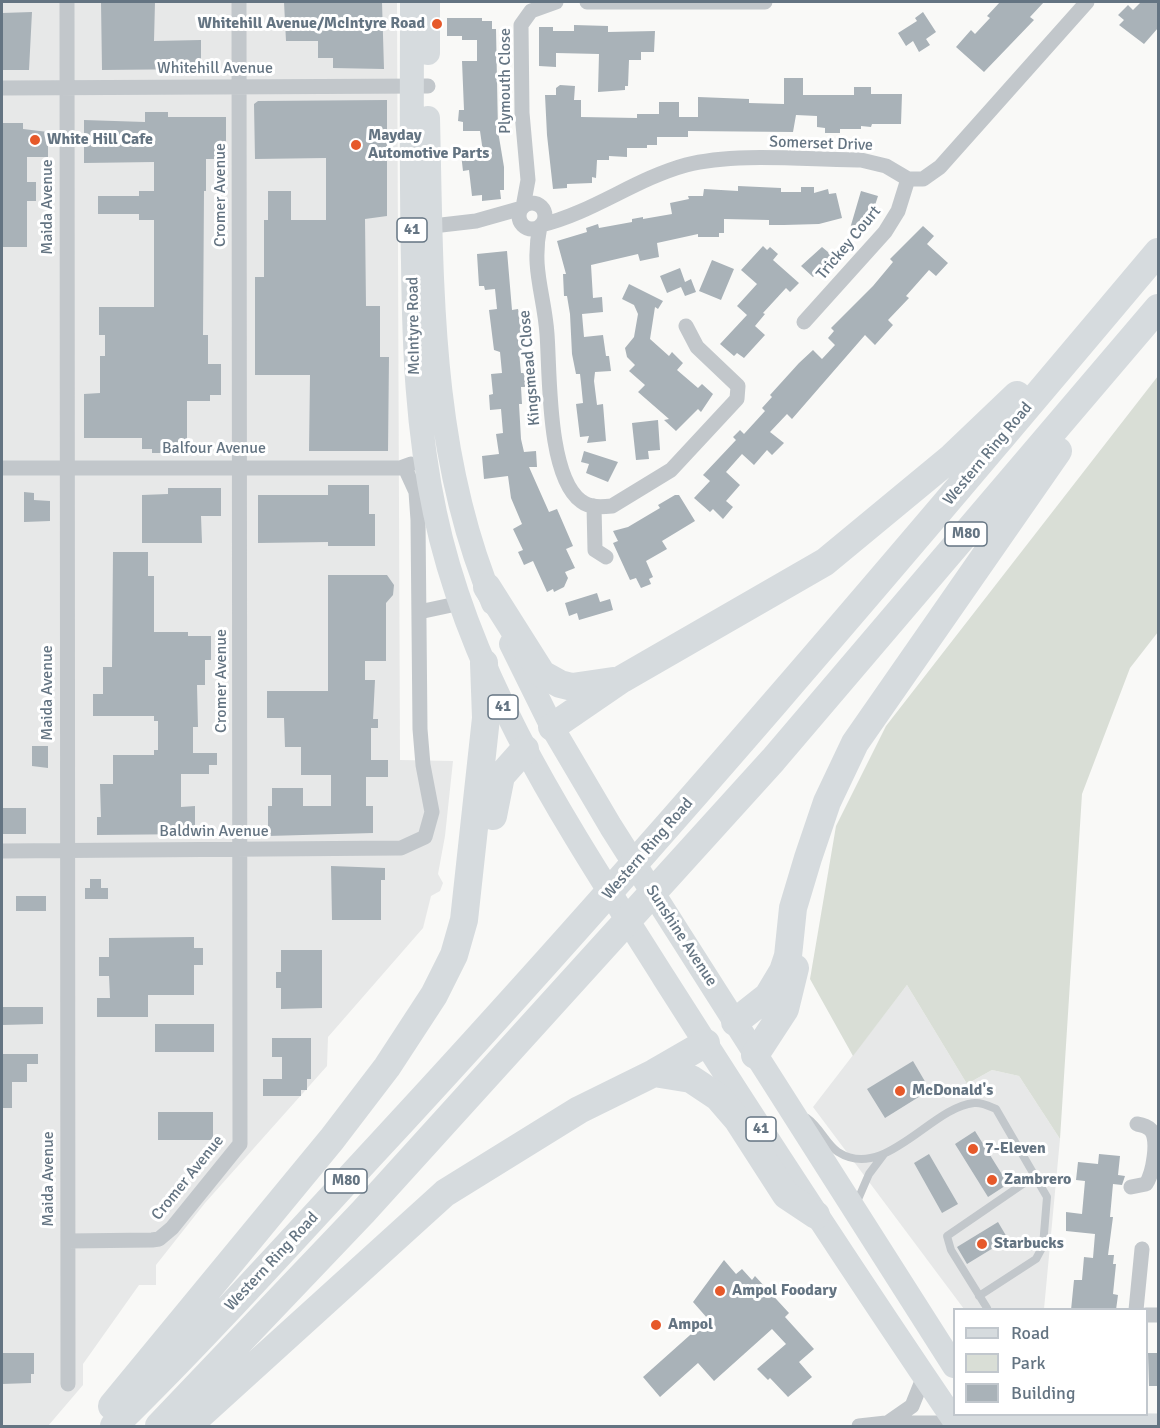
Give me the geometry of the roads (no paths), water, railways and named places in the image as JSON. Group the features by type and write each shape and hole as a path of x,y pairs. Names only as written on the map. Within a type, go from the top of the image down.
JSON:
{"highway":[{"path":"552,727 622,679 825,562 880,519 952,457 1065,350 1158,250"},
{"name":"Western Ring Road","path":"114,1426 232,1304 575,933 881,581 1158,250"},
{"path":"735,1022 768,996 783,971 788,956 793,908 808,858 843,765 867,722 1158,309"},
{"name":"Western Ring Road","path":"159,1426 371,1204 773,760 1158,309"},
{"path":"487,587 542,674 560,684 573,687 622,679"},
{"path":"464,921 486,718 484,663"},
{"path":"97,1426 176,1326 332,1139 387,1067 434,995 454,955 464,921 484,879 497,786 506,768 525,749"},
{"path":"755,1055 790,998 808,858"},
{"path":"188,1426 445,1193 579,1110 654,1073 706,1043"},
{"path":"654,1073 691,1079 718,1097 737,1119 786,1195 816,1215"}],"main road":[{"name":"McIntyre Road","path":"412,2 420,86 421,227 413,341 415,463 435,517 461,603"},
{"name":"McIntyre Road","path":"420,86 428,2"},
{"name":"McIntyre Road","path":"421,227 450,456 456,483"},
{"path":"415,463 450,456"},
{"path":"456,483 457,534 469,587 461,603"},
{"name":"Sunshine Avenue","path":"456,483 487,587 518,660 552,727 755,1055 855,1207 953,1363"},
{"name":"41","path":"461,603 484,663 525,749 587,854 816,1215 957,1425"},
{"path":"525,749 552,727"},
{"path":"706,1043 735,1022"},
{"path":"930,1324 953,1348"},
{"path":"957,1425 1024,1418 1158,1424"}],"street":[{"name":"Maida Avenue","path":"67,2 65,468 68,1384"},
{"name":"Cromer Avenue","path":"68,1241 159,1239 172,1228 237,1151 242,1126 239,2"},
{"name":"Plymouth Close","path":"523,207 528,180 522,113 521,26 531,11 556,2"},
{"path":"587,2 765,2"},
{"path":"908,179 923,179 940,167 1087,2"},
{"name":"Whitehill Avenue","path":"2,88 420,86"},
{"name":"Somerset Drive","path":"540,225 588,207 672,170 719,160 861,160 886,166 908,179"},
{"name":"Trickey Court","path":"804,322 885,232 898,211 908,179"},
{"name":"Plymouth Close","path":"528,180 540,206"},
{"path":"421,227 476,221 531,203 540,206 544,214 540,225 530,229 523,225 476,221"},
{"name":"Somerset Drive","path":"540,206 588,207"},
{"path":"523,207 519,214 523,225"},
{"name":"Kingsmead Close","path":"523,225 535,248 547,332 550,414 554,433 570,487 584,503 594,506"},
{"name":"Kingsmead Close","path":"535,248 540,225"},
{"path":"606,557 595,550 593,542 594,506 612,506 671,470 737,399 740,390 735,382 697,347 686,326"},
{"name":"Balfour Avenue","path":"2,468 239,467 415,463"},
{"name":"McIntyre Road","path":"415,463 421,745 432,812 424,837"},
{"path":"419,612 461,603"},
{"name":"Baldwin Avenue","path":"2,851 401,848 424,837"},
{"path":"1131,1187 1146,1184 1156,1161 1153,1135 1147,1126 1137,1124"},
{"path":"1136,1308 1142,1249"},
{"path":"886,1423 912,1406 924,1376"},
{"path":"859,1426 886,1423 957,1425"}],"lane":[{"path":"788,1105 817,1125 837,1151 857,1159 885,1153 959,1107 974,1103 996,1109 1047,1197 1043,1246 1036,1259 979,1296"},
{"path":"855,1207 865,1180 885,1153"},
{"path":"987,1308 951,1250 947,1236 1036,1175"}],"place":[{"name":"Whitehill Avenue/McIntyre Road","path":"437,24"},
{"name":"White Hill Cafe","path":"35,140"},
{"name":"Mayday Automotive Parts","path":"356,145"},
{"name":"McDonald's","path":"900,1091"},
{"name":"7-Eleven","path":"973,1149"},
{"name":"Zambrero","path":"992,1180"},
{"name":"Starbucks","path":"982,1244"},
{"name":"Ampol Foodary","path":"720,1291"},
{"name":"Ampol","path":"656,1325"}]}
